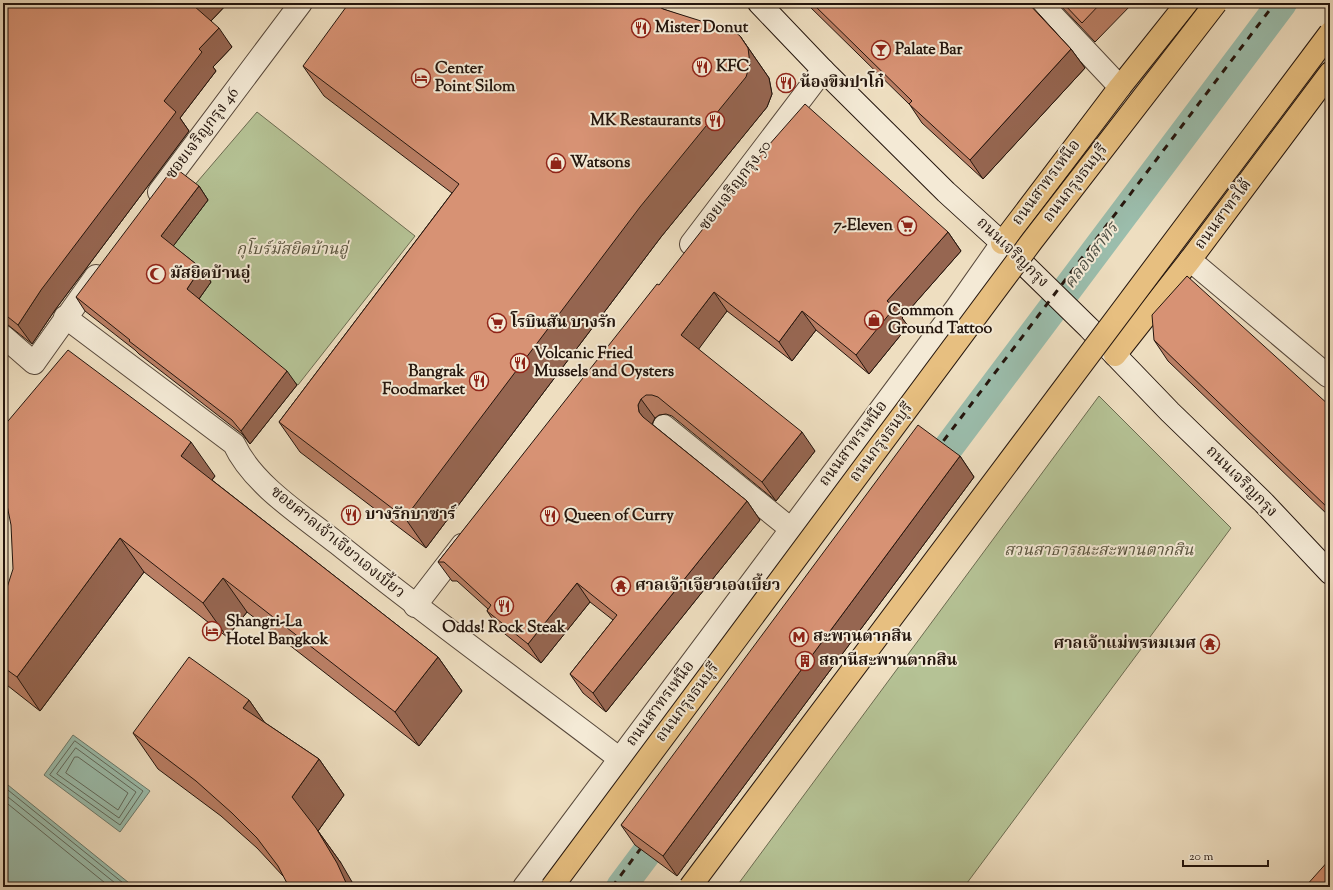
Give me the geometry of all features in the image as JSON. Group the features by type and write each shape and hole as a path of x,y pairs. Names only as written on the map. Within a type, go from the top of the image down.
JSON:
{"main road":[{"name":"ถนนสาทรเหนือ","path":"1002,243 1120,87 1187,3"},
{"name":"ถนนกรุงธนบุรี","path":"552,887 1032,241 1216,3"},
{"path":"690,887 1330,33"},
{"name":"ถนนสาทรใต้","path":"1115,355 1190,260 1330,73"}],"street":[{"name":"ซอยเจริญกรุง 46","path":"145,211 302,3"},
{"name":"ถนนเจริญกรุง","path":"759,3 946,192 1038,277 1330,573"},
{"path":"1041,3 1120,87"},
{"name":"ซอยเจริญกรุง 50","path":"679,260 824,70"},
{"name":"ถนนสาทรเหนือ","path":"524,887 957,307 1002,243"},
{"path":"1190,260 1328,376 1330,374"},
{"path":"3,336 34,363 65,317 107,261"},
{"name":"ซอยศาลเจ้าเจียวเองเบี้ยว","path":"65,317 234,444 239,455 266,486 415,606 620,759"},
{"path":"664,426 791,529"},
{"path":"415,606 476,527"}],"green space":[{"name":"กุโบร์มัสยิดบ้านอู่","path":"257,112 415,236 298,385 197,301 171,249 208,200 192,188"},
{"name":"สวนสาธารณะสะพานตากสิน","path":"1099,396 1231,528 964,887 736,887"}],"water":[{"path":"73,735 150,791 120,832 44,775"},
{"path":"3,781 134,887 3,887"}],"building":[{"path":"9,3 196,3 194,6 219,28 199,49 202,52 164,101 176,112 41,290 18,325 3,313 3,11"},
{"name":"โรบินสัน บางรัก","path":"349,3 653,3 663,9 701,21 729,27 740,36 748,48 750,64 746,77 640,207 405,518 279,422 459,184 303,66"},
{"path":"812,3 1028,3 1071,49 970,160 909,104 912,101"},
{"path":"1063,3 1101,3 1082,23"},
{"path":"805,104 948,232 887,301 895,307 856,355 802,311 779,342 714,292 681,335 802,432 762,482 658,397 646,395 641,399 638,405 639,412 643,417 747,501 593,693 570,674 617,615 577,583 528,644 487,611 491,605 444,562 438,562 657,284 659,285 768,146"},
{"path":"174,167 199,186 161,236 201,268 187,289 287,371 241,431 232,420 129,341 130,340 76,297"},
{"path":"1187,276 1330,406 1330,510 1154,340 1152,315"},
{"path":"68,350 191,442 181,456 438,657 395,712 223,578 203,603 120,538 17,677 3,667 3,600 13,569 11,525 3,485 3,427"},
{"path":"918,425 960,456 663,856 621,825"},
{"path":"189,657 249,700 243,708 319,759 292,797 316,828 337,863 348,887 289,887 278,866 257,838 232,813 196,781 133,733"},
{"path":"1330,859 1330,887 1305,887"}],"waterway":[{"name":"คลองสาทร","path":"924,480 1282,3"},
{"name":"คลองสาทร","path":"621,887 671,820"}],"railway":[{"path":"935,452 1275,3"},
{"path":"612,887 647,840"}],"place":[{"name":"Mister Donut","path":"641,28"},
{"name":"Palate Bar","path":"881,50"},
{"name":"KFC","path":"702,67"},
{"name":"Center Point Silom","path":"421,78"},
{"name":"น้องขิมปาโก๋","path":"786,83"},
{"name":"MK Restaurants","path":"715,121"},
{"name":"Watsons","path":"556,163"},
{"name":"7-Eleven","path":"907,226"},
{"name":"มัสยิดบ้านอู่","path":"156,274"},
{"name":"Common Ground Tattoo","path":"874,320"},
{"name":"โรบินสัน บางรัก","path":"497,323"},
{"name":"Volcanic Fried Mussels and Oysters","path":"520,363"},
{"name":"Bangrak Foodmarket","path":"479,381"},
{"name":"บางรักบาซาร์","path":"351,515"},
{"name":"Queen of Curry","path":"550,516"},
{"name":"ศาลเจ้าเจียวเองเบี้ยว","path":"621,586"},
{"name":"Odds! Rock Steak","path":"504,606"},
{"name":"Shangri-La Hotel Bangkok","path":"212,631"},
{"name":"สะพานตากสิน","path":"799,637"},
{"name":"ศาลเจ้าแม่พรหมเมศ","path":"1210,644"},
{"name":"สถานีสะพานตากสิน","path":"805,661"}]}
